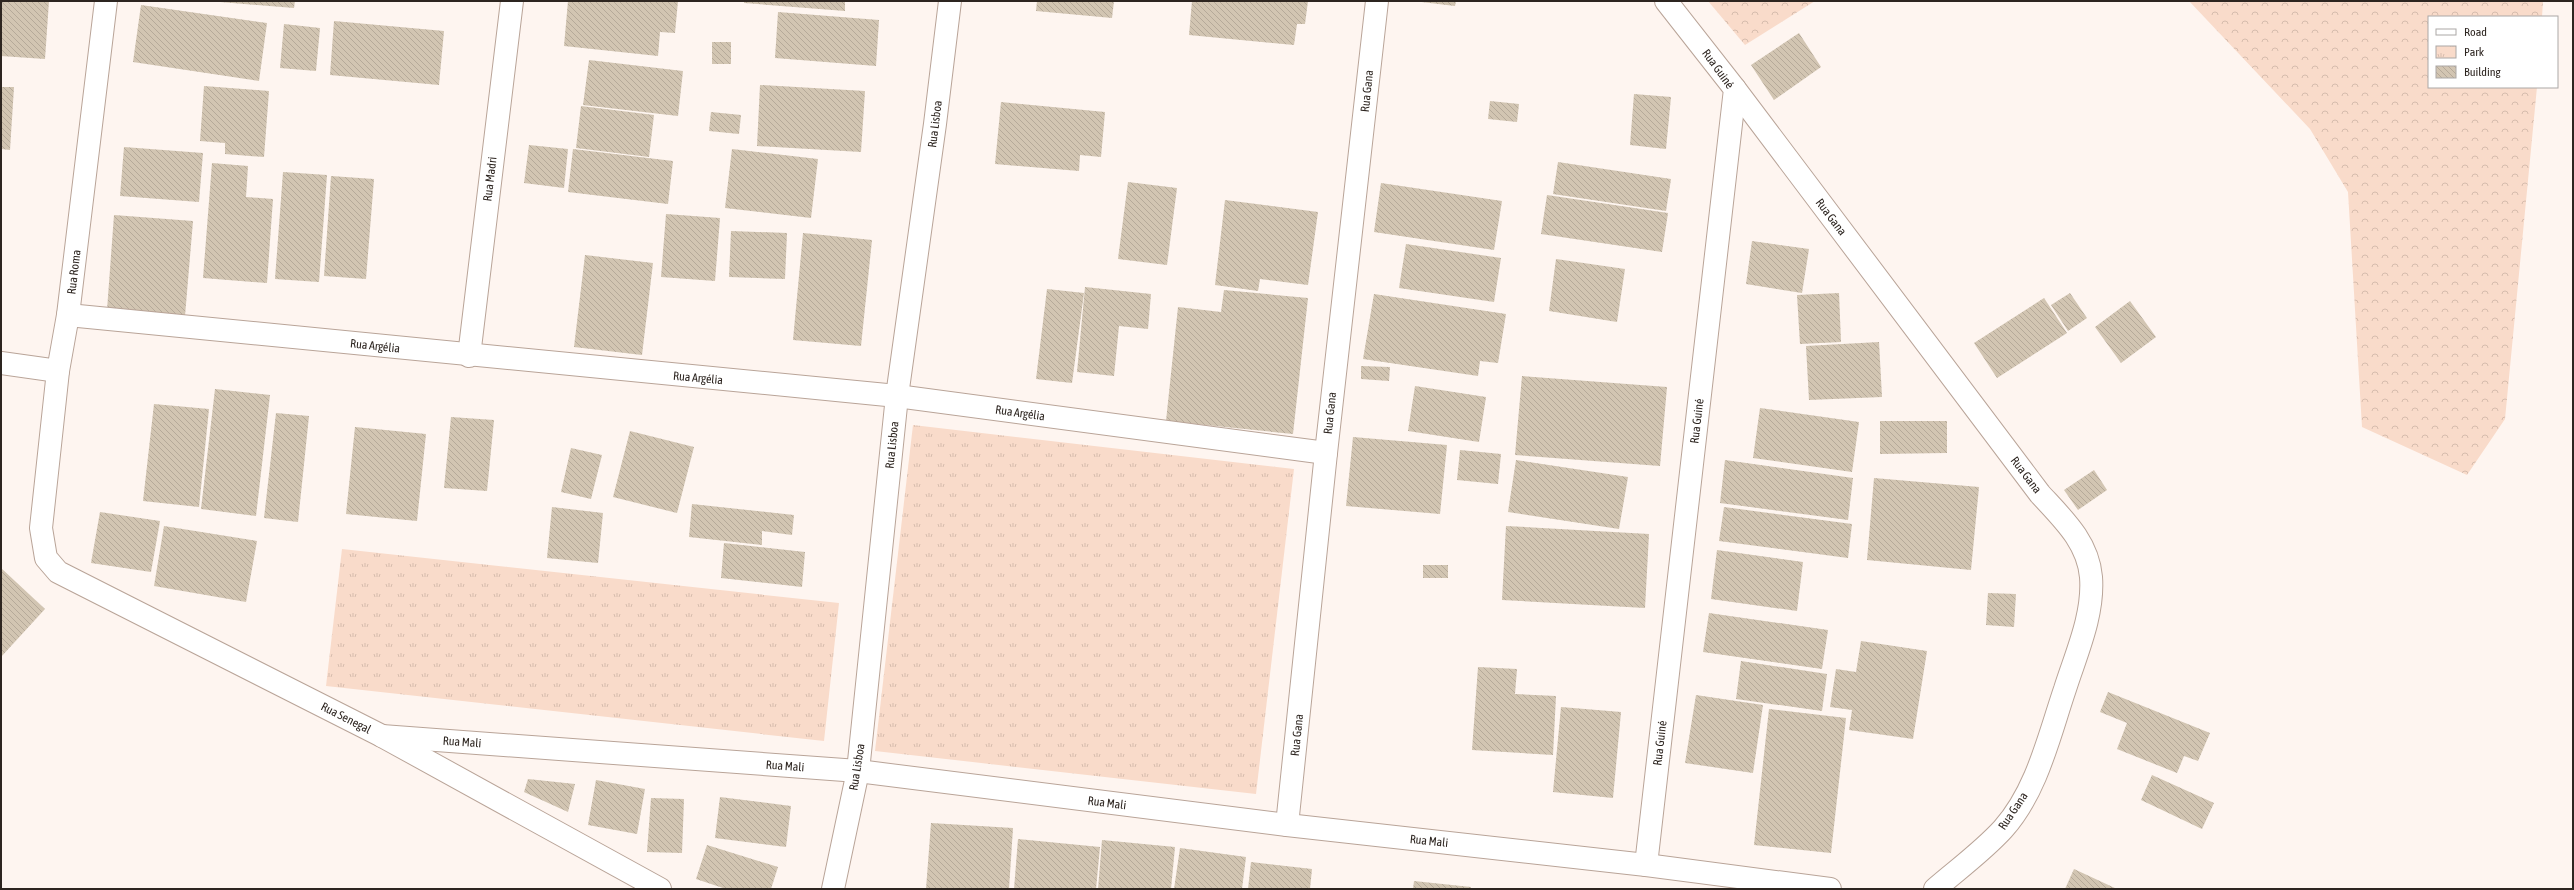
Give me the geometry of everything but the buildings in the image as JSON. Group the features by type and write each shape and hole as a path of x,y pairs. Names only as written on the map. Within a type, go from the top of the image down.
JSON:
{"street":[{"name":"Rua Roma","path":"43,543 41,528 58,371 68,315 106,1"},
{"name":"Rua Madri","path":"469,356 512,1"},
{"name":"Rua Lisboa","path":"833,889 858,771 897,396 935,124 950,1"},
{"name":"Rua Gana","path":"1287,825 1326,453 1377,1"},
{"name":"Rua Guiné","path":"1646,865 1735,89 1666,1"},
{"name":"Rua Gana","path":"1735,89 2040,494 2071,526 2084,547 2091,578 2085,626 2040,764 2024,800 2003,829 1935,889"},
{"name":"Rua Argélia","path":"68,315 469,356 897,396 1326,453"},
{"path":"1,363 58,371"},
{"name":"Rua Senegal","path":"43,543 46,558 58,572 382,736 660,889"},
{"name":"Rua Mali","path":"382,736 858,771 1287,825 1646,865 1830,889"}],"green space":[{"path":"1708,1 1815,1 1745,45"},
{"path":"2189,1 2543,1 2542,16 2428,16 2428,88 2537,88 2505,419 2467,475 2362,427 2348,192 2310,129"},
{"path":"913,425 1294,469 1256,794 875,751"},
{"path":"342,549 839,603 824,741 326,686"}]}
